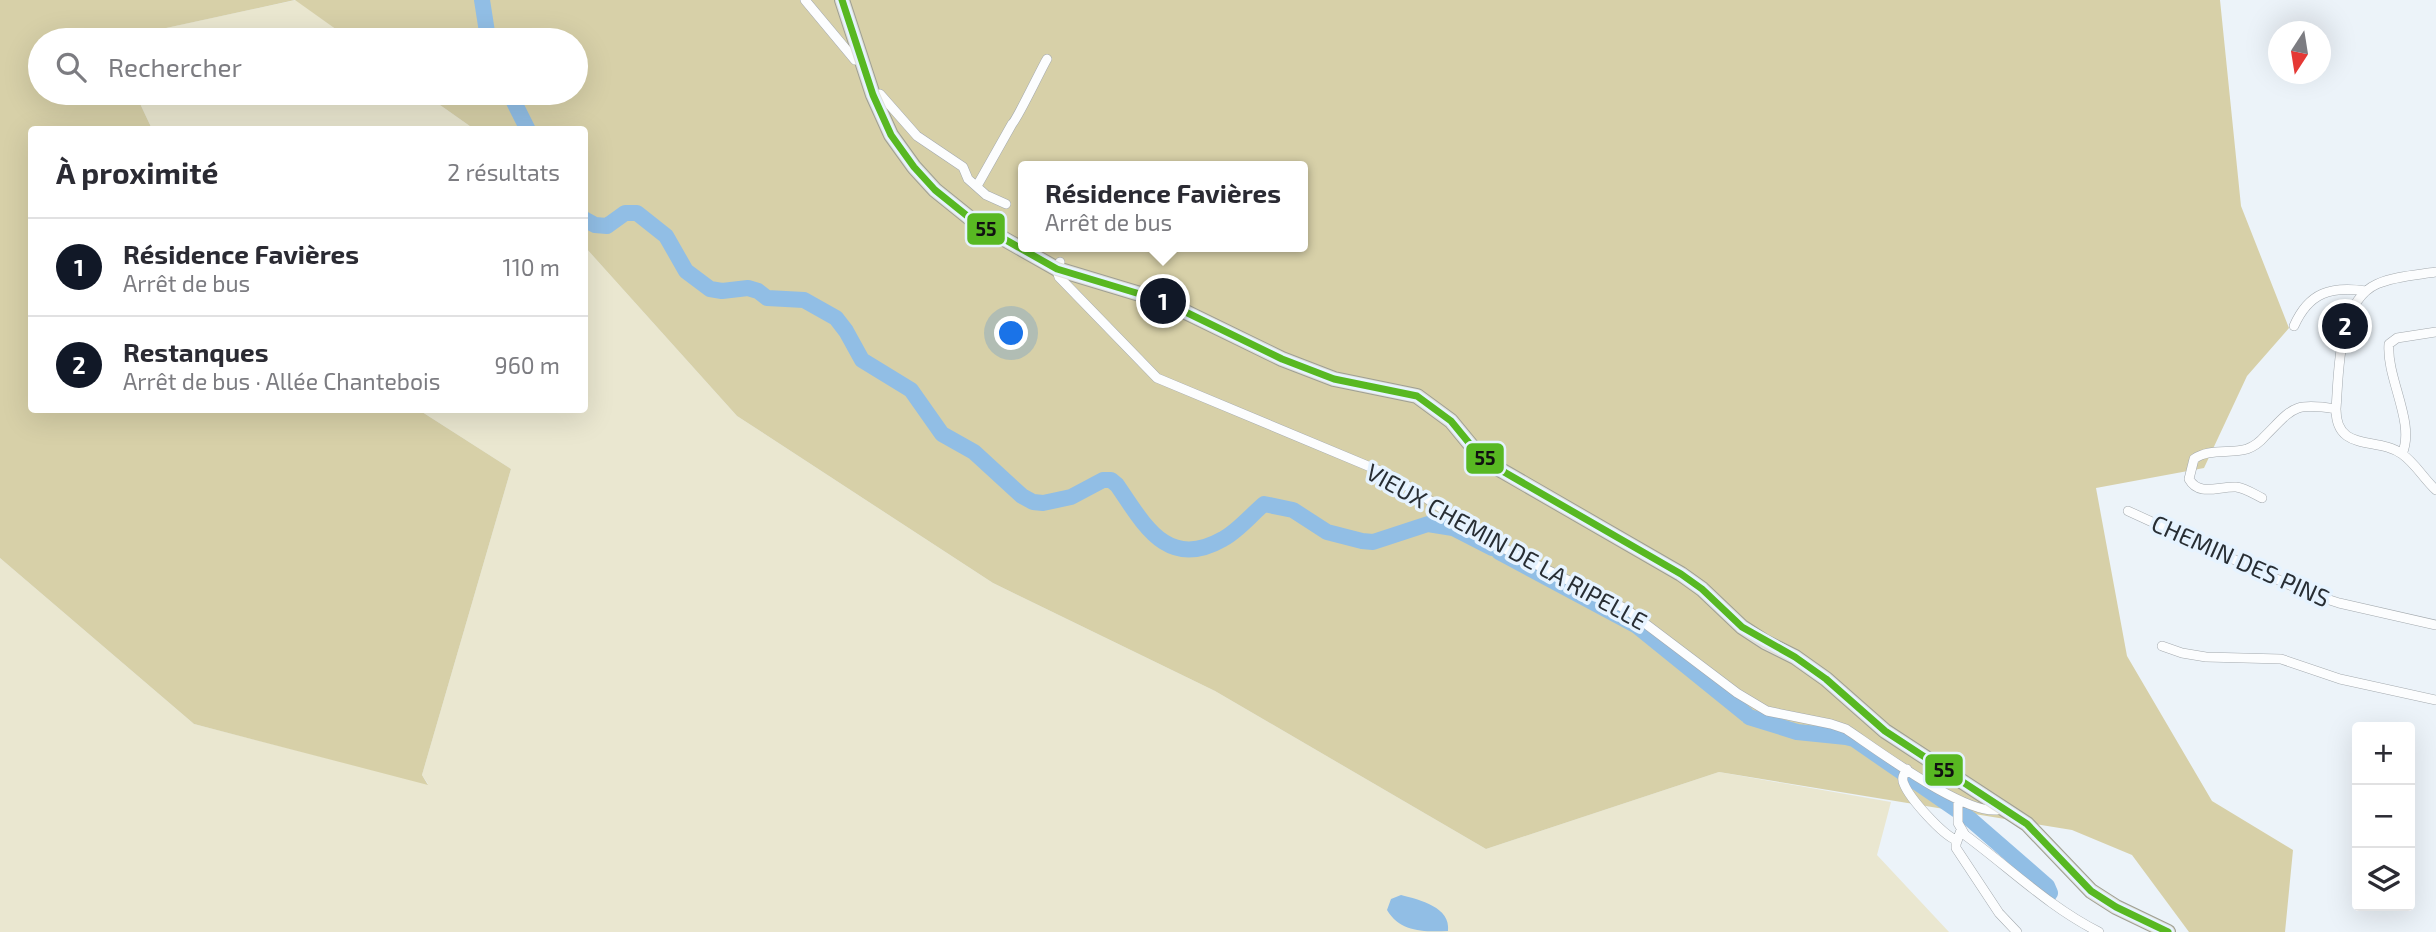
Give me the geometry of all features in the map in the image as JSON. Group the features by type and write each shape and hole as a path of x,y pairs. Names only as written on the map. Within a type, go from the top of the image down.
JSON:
{"main road":[{"path":"842,0 873,95 891,135 914,167 951,205 976,223 1018,246"},
{"path":"1002,238 1018,245"},
{"path":"1032,252 1059,265"},
{"path":"1033,252 1080,278 1135,290 1187,311 1282,359 1334,379 1417,396 1451,421 1474,449 1492,465 1681,574 1702,589 1742,627 1795,657 1826,679 1885,731 2038,834 2091,891 2116,907 2168,932"}],"street":[{"path":"805,0 855,60 861,59"},
{"path":"977,186 1016,121 1047,59"},
{"path":"873,95 880,94 917,136 963,167 968,179 986,195 1006,204"},
{"name":"VIEUX CHEMIN DE LA RIPELLE","path":"1059,265 1059,278 1157,378 1392,476 1501,547 1626,609 1737,693 1767,711 1846,729 1958,807 1996,811 2003,808"},
{"path":"2436,272 2379,283 2367,291 2355,306 2345,326 2336,409 2338,425 2346,436 2360,442 2388,447 2402,454 2436,490"},
{"path":"2294,326 2307,302 2347,288 2367,291"},
{"path":"2402,454 2406,434 2389,356 2389,344 2397,338 2436,331"},
{"path":"2262,498 2237,488 2197,488 2189,479 2194,459 2202,455 2254,446 2280,419 2295,409 2314,405 2336,409"},
{"name":"CHEMIN DES PINS","path":"2128,511 2305,592 2339,603 2436,625"},
{"path":"2162,646 2206,657 2281,659 2340,679 2436,700"},
{"name":"VIEUX CHEMIN DE LA RIPELLE","path":"1905,772 1904,786 1936,826 1948,837 1956,840"},
{"path":"1958,807 1961,830 1956,840 1956,848 1999,914 2017,932"},
{"path":"1961,830 2042,897 2077,921 2099,932"}],"shaded area":[{"path":"0,0 295,0 166,28 28,28 28,105 141,105 151,126 28,126 28,413 424,413 511,469 422,775 428,785 194,724 0,558"},
{"path":"295,0 2220,0 2241,206 2289,328 2247,376 2204,468 2096,488 2127,656 2212,801 2293,850 2285,932 2189,932 2132,855 2072,830 1719,772 1486,849 1215,691 993,583 737,416 588,250 588,126 470,126 440,105 588,105 588,28 334,28"},
{"path":"296,0 334,28 166,28"},
{"path":"141,105 440,105 470,126 151,126"},
{"path":"588,250 737,416 993,583 1215,691 1486,849 1719,772 1891,802 1877,855 1949,932 0,932 0,558 194,724 428,784 422,775 511,469 424,413 588,413"}],"water":[{"path":"1401,895 1425,902 1439,910 1448,923 1448,931 1421,931 1398,923 1387,910 1391,899"}],"waterway":[{"path":"482,0 486,28"},
{"path":"516,105 526,126"},
{"path":"588,221 607,226 625,213 637,213 666,236 686,271 710,289 722,291 748,288 767,298 804,300 836,318 862,360 911,390 942,434 974,452 1022,496 1033,502 1043,503 1071,497 1103,480 1111,480 1159,539 1187,550 1203,547 1229,536 1264,504 1293,510 1327,532 1362,541 1373,542 1428,524 1453,528 1492,548"},
{"path":"1499,552 1637,626 1747,715"},
{"path":"1749,717 1797,732 1854,739 1970,819 2047,886 2050,893"}],"transit line":[{"name":"55","path":"842,0 873,95 891,135 935,190 976,223 1018,247"},
{"name":"55","path":"1027,252 1057,269 1163,301 1282,359 1334,379 1417,396 1451,421 1474,449 1492,465 1681,574 1702,589 1742,627 1795,657 1826,679 1885,731 2027,824 2091,891 2116,907 2168,932"}],"place":[{"name":"Résidence Favières","path":"1163,301"},
{"name":"Restanques","path":"2345,326"}]}
